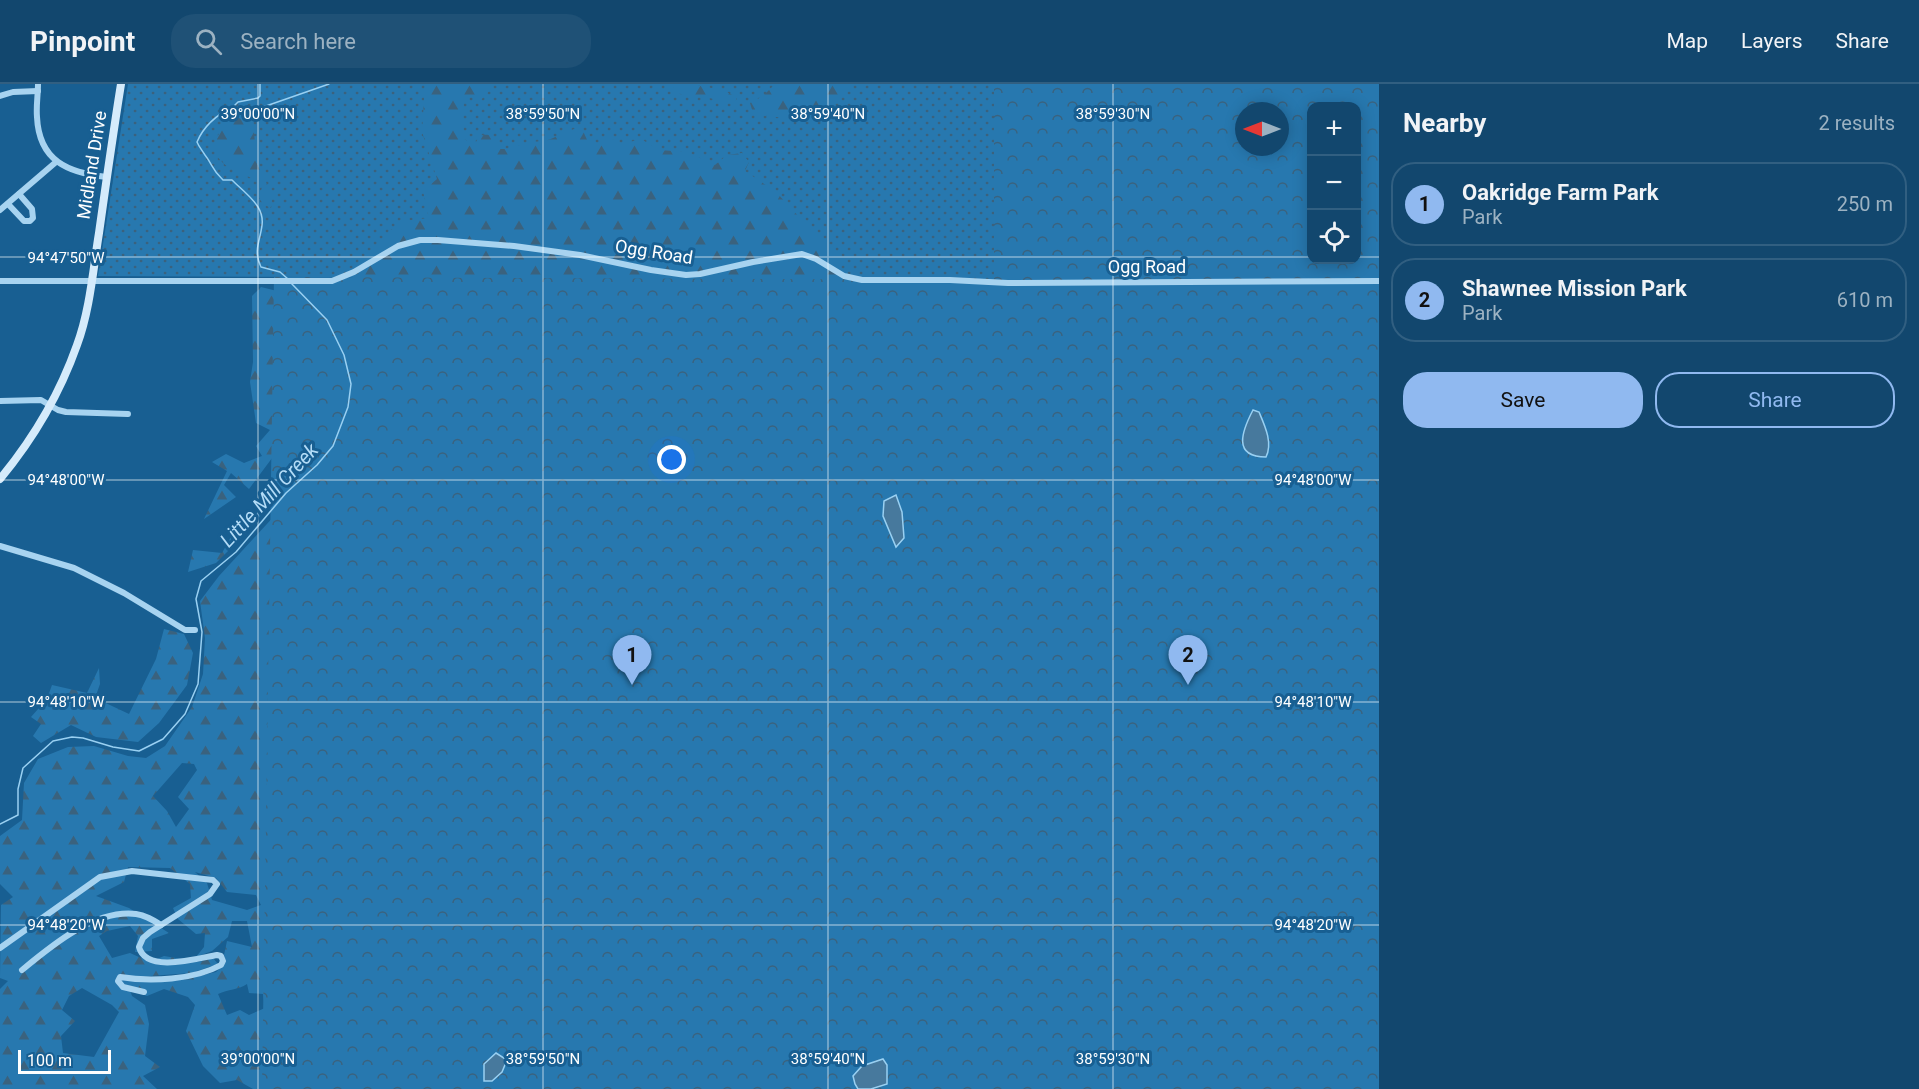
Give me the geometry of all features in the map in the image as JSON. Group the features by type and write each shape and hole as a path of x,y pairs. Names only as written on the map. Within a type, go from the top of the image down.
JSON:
{"main road":[{"name":"Midland Drive","path":"0,479 30,442 51,405 78,343 92,280 121,84"}],"street":[{"path":"0,96 38,88 37,114 40,138 45,149 56,162 76,172 107,177"},
{"path":"0,210 56,162"},
{"path":"8,204 20,219 30,221 33,218 32,209 19,194"},
{"name":"Ogg Road","path":"0,281 323,281 340,279 406,243 438,240 525,247 686,275 802,254 816,259 844,276 862,280 950,280 1008,283 1379,281"},
{"path":"0,400 41,400 66,412 128,414"},
{"path":"0,546 74,568 124,593 185,630 195,630"},
{"path":"0,948 100,877 132,871 213,880 217,884 210,894 169,918 143,938 138,947 147,958 158,961 175,962 217,955 221,956 223,961 221,965 200,973 167,978 120,977 118,981 123,987 144,992"},
{"path":"22,970 76,930 116,914 145,916 161,925"}],"green space":[{"path":"128,84 994,84 994,280 98,276"},
{"path":"425,84 495,84 480,101 468,95 464,97 464,139 469,142 476,142 481,136 489,135 499,149 508,149 530,142 546,141 574,129 583,131 588,142 597,145 607,133 618,145 641,139 659,150 687,152 715,165 727,155 742,153 749,162 745,171 776,192 839,260 848,305 543,1089 253,1089 237,1080 220,1083 203,1066 186,1031 195,1005 188,997 164,989 147,996 130,990 132,996 145,1005 149,1024 145,1056 160,1067 143,1076 157,1089 0,1089 0,989 8,981 0,978 1,905 13,897 0,884 0,836 22,820 24,783 38,759 68,747 94,746 128,756 146,758 165,746 192,707 203,674 205,638 200,601 219,576 278,512 347,280 364,271 361,260 379,246 389,231 404,221 429,218 423,191 437,179 422,132","holes":["182,763 194,764 197,770 178,797 189,809 176,827 167,811 153,796","128,867 170,868 190,884 191,898 173,908 178,919 196,934 205,933 204,947 196,957 212,951 228,937 232,921 247,921 252,947 227,941 224,955 226,962 216,972 199,976 136,977 191,973 218,964 213,958 199,962 164,956 150,962 130,953 112,958 99,936 107,931 130,926 138,936 135,952 152,951 152,939 169,933 129,908 96,896 124,882","195,872 216,878 227,892 256,895 261,905 247,910 212,900 207,883","247,984 249,993 263,994 265,1008 249,1015 240,1010 227,1015 218,994","82,988 112,1005 119,1012 94,1057 63,1053 61,1036 75,1021 62,1010 69,996"]},
{"path":"672,84 714,88 736,97 736,100 730,103 701,96 682,95 675,90"},
{"path":"775,84 848,84 831,105 810,116 786,118 753,113 750,103 763,96"},
{"path":"994,84 1379,84 1379,1089 262,1089 274,277 994,280"},
{"path":"238,118 243,119 254,132 255,144 261,150 257,163 270,191 271,208 263,204 259,198 262,187 260,184 224,164 215,152 220,131 227,123"},
{"path":"261,287 285,293 319,324 333,347 319,333 305,365 297,408 336,352 344,387 319,448 302,462 289,482 246,533 216,563 188,572 193,550 222,553 232,535 261,509 306,451 284,442 249,489 231,473 224,485 236,497 204,519 227,471 212,462 226,454 244,463 262,456 256,446 270,430 256,423 250,382 253,362 252,296"},
{"path":"164,629 184,634 193,653 187,685 159,723 138,742 96,737 71,725 41,743 33,736 41,724 31,717 47,699 52,685 87,693 99,668 100,684 95,698 129,714 156,659"}],"shaded area":[{"path":"1253,410 1259,412 1264,423 1269,446 1266,457 1255,456 1244,448 1243,434"},
{"path":"896,495 902,512 904,538 896,547 883,516 884,501"},
{"path":"496,1053 507,1060 502,1072 492,1081 484,1081 484,1064"},
{"path":"883,1059 887,1065 887,1084 871,1089 858,1089 853,1076 862,1066"}],"waterway":[{"path":"234,106 238,102 258,98 260,84"},
{"name":"Little Mill Creek","path":"288,279 280,272 261,267 257,251 262,222 258,207 232,180 223,180 219,176 197,142 203,130 212,121 234,106 247,110 266,106 329,84"},
{"name":"Little Mill Creek","path":"0,824 18,815 18,789 23,768 53,741 72,737 83,738 113,747 139,751 163,739 185,714 198,684 202,632 196,599 201,581 236,552 286,493 317,465 333,446 348,407 351,384 344,355 327,320 291,283"}],"place":[{"name":"Oakridge Farm Park","path":"632,685"},
{"name":"Shawnee Mission Park","path":"1188,685"}]}
